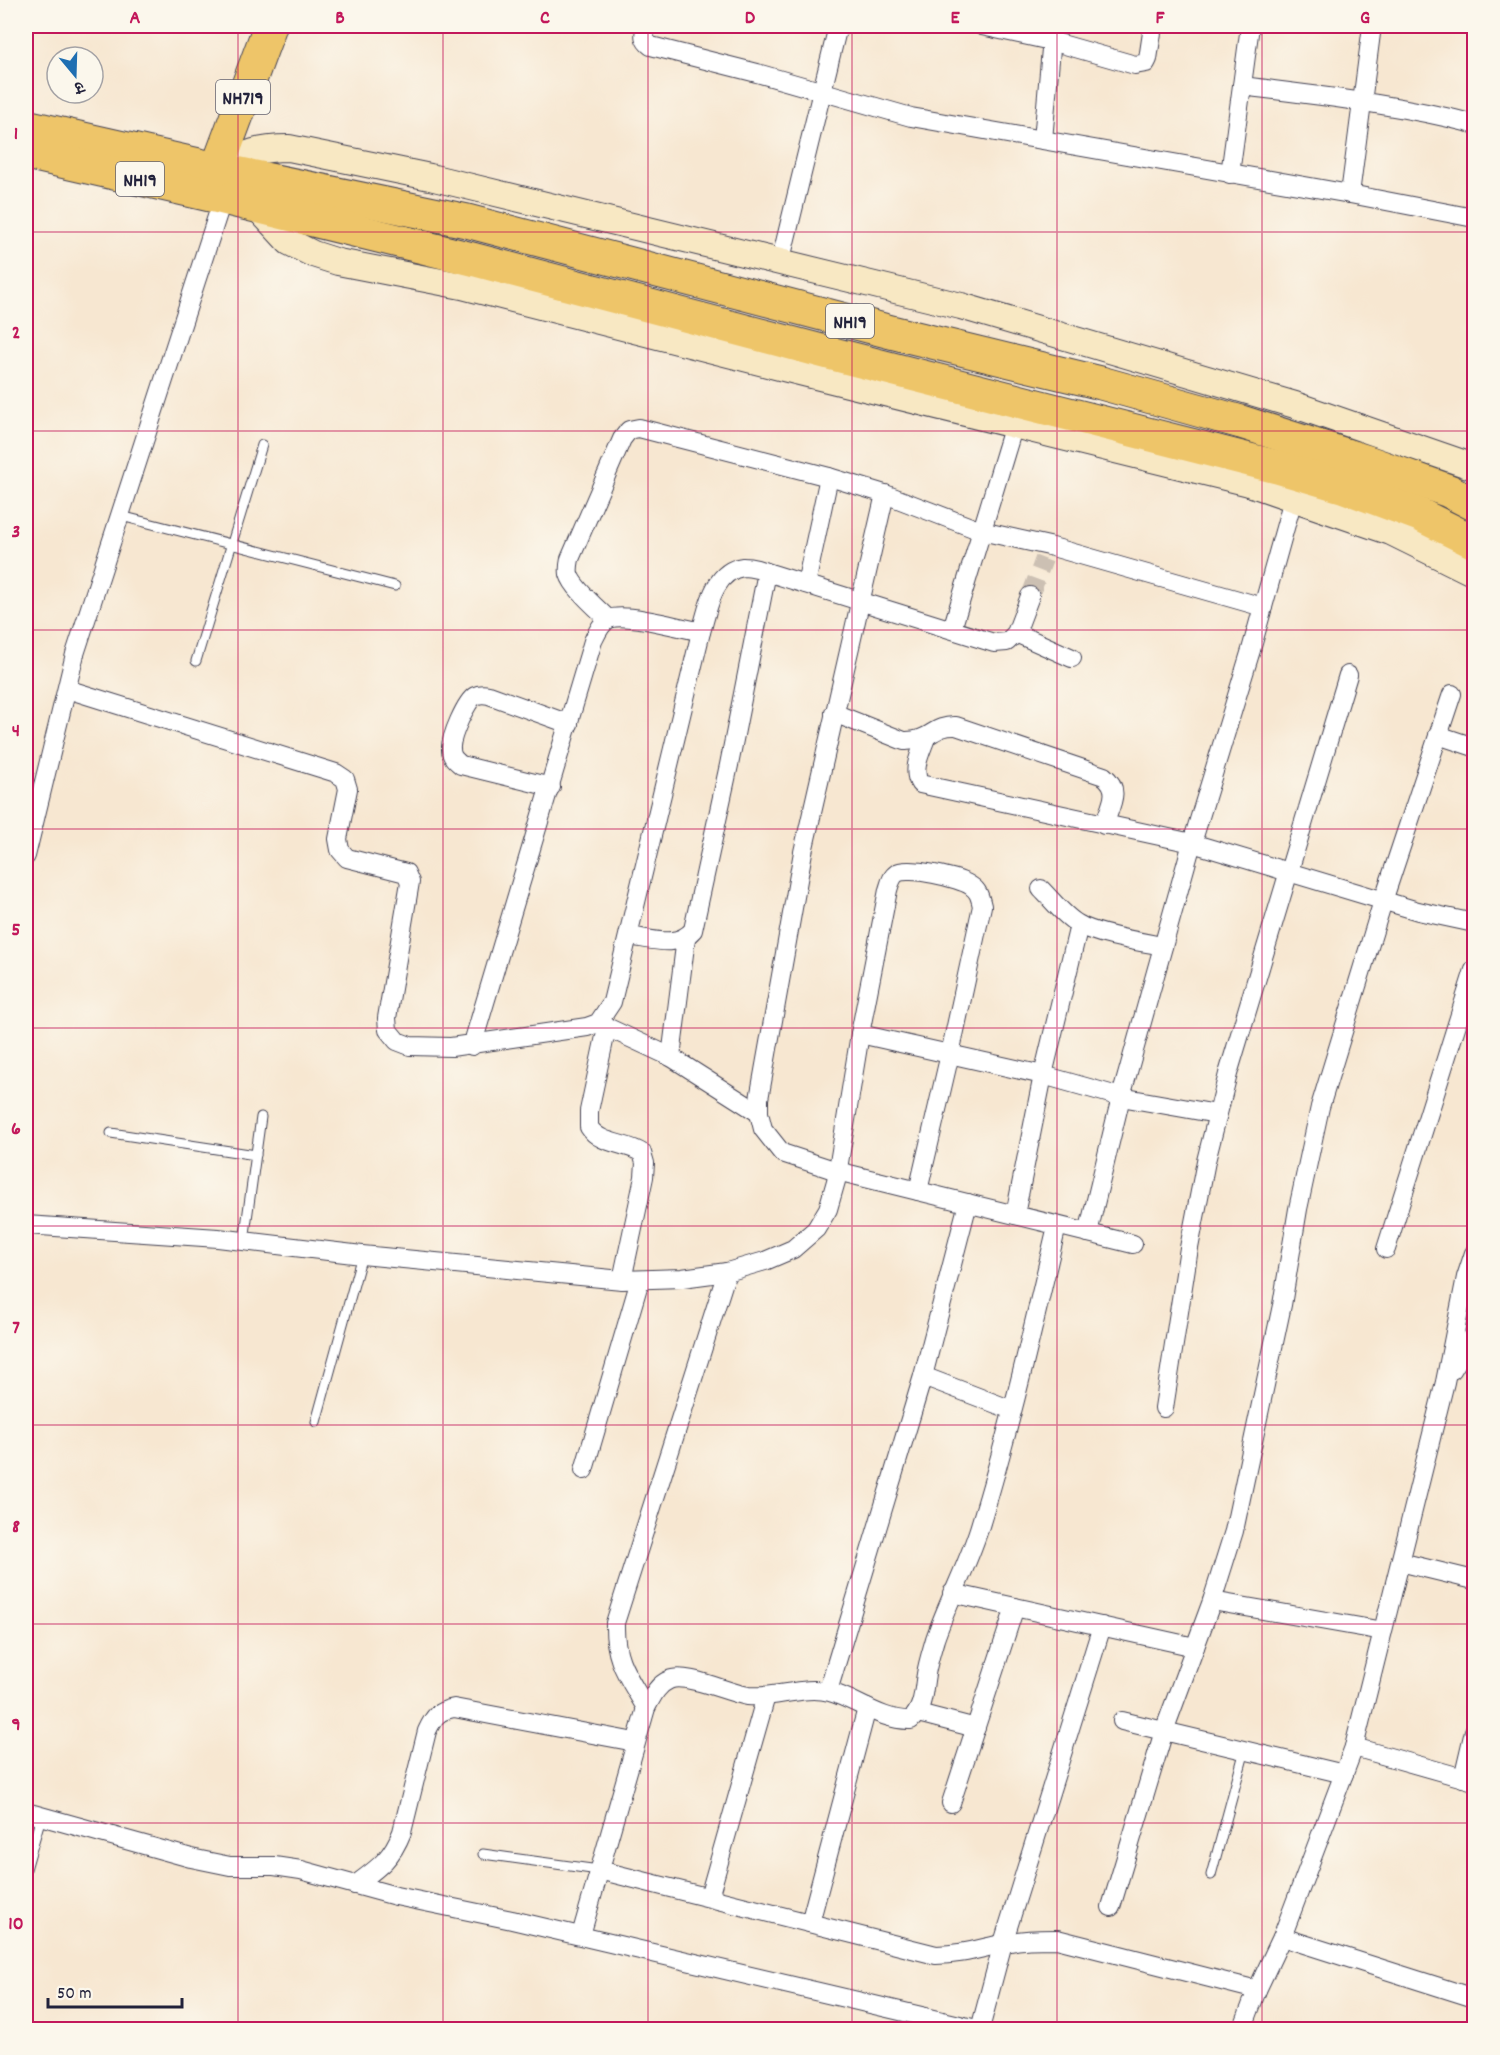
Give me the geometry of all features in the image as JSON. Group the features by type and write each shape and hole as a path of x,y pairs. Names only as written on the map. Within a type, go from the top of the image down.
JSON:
{"highway":[{"name":"NH719","path":"220,183 270,26"},
{"name":"NH19","path":"26,126 220,183 255,206 472,259 1277,467 1345,487 1420,515 1474,542"},
{"name":"NH19","path":"26,153 467,221 880,329 1101,382 1357,458 1449,491 1474,504"}],"street":[{"path":"646,26 645,42 651,46 757,73 895,113 1474,218"},
{"path":"780,263 838,26"},
{"path":"987,26 1052,33 1140,65 1146,63 1148,59 1153,26"},
{"path":"1230,174 1250,26"},
{"path":"1350,194 1372,26"},
{"path":"1043,140 1052,33"},
{"path":"1242,86 1362,101 1430,113 1474,124"},
{"path":"26,856 75,654 121,516 220,183 252,151 289,148 429,177 962,306 1295,405 1474,467"},
{"path":"255,206 289,242 313,254 338,262 462,286 1249,483 1391,532 1474,573"},
{"path":"952,629 1014,425"},
{"path":"608,620 575,585 569,576 568,568 622,438 630,430 639,428 829,477 885,494 981,531 1047,553 1263,607"},
{"path":"806,584 829,477"},
{"path":"885,494 803,852 759,1099 759,1113 763,1129 782,1153 837,1171 1133,1244"},
{"path":"1089,1233 1121,1097 1192,843 1293,499"},
{"path":"584,1470 631,1280 645,1163 642,1153 634,1148 598,1138 589,1127 589,1111 603,1025 612,1002 629,936 701,632 713,592 720,580 743,567 767,572 994,643 1007,642 1016,633 1030,596"},
{"path":"629,936 673,942 686,938 693,930 729,765 767,572"},
{"path":"472,1046 593,641 599,628 608,620 623,617 701,632"},
{"path":"1016,633 1072,658"},
{"path":"1164,1408 1189,1248 1206,1161 1228,1074 1348,675"},
{"path":"67,689 336,773 345,778 348,789 338,839 340,850 347,858 406,873 410,882 388,1006 388,1030 397,1041 410,1046 428,1048 472,1046 603,1025 671,1057 759,1113"},
{"path":"550,787 460,765 453,758 452,741 466,704 473,696 481,694 569,724"},
{"path":"1111,1907 1164,1731 1212,1601 1236,1520 1282,1305 1298,1209 1320,1107 1383,901 1452,694"},
{"path":"834,713 904,741 917,741 946,726 956,726 1104,776 1114,788 1114,795 1104,825"},
{"path":"1438,735 1474,747"},
{"path":"926,738 915,777 920,784 1192,843 1418,911 1474,923"},
{"path":"26,1225 122,1230 244,1241 362,1255 631,1280 727,1272 765,1261 793,1249 816,1228 828,1209 891,879 898,872 907,869 961,881 972,886 980,895 982,906 918,1191"},
{"path":"1041,889 1079,925 1091,930 1163,946"},
{"path":"1015,1215 1043,1075 1079,925"},
{"path":"671,1057 686,938"},
{"path":"1386,1249 1474,970"},
{"path":"860,1034 1043,1075 1121,1097 1218,1114"},
{"path":"828,1691 923,1376 968,1203"},
{"path":"581,1935 646,1707 656,1689 669,1680 680,1677 748,1696 828,1691 887,1718 911,1720 918,1713 935,1640 978,1532 1012,1410 1057,1226"},
{"path":"1242,2030 1257,1990 1282,1937 1354,1747 1445,1382 1466,1277 1474,1252"},
{"path":"646,1707 619,1661 615,1641 615,1623 727,1272"},
{"path":"1445,1382 1474,1334"},
{"path":"923,1376 1012,1410"},
{"path":"1400,1562 1474,1580"},
{"path":"952,1593 1195,1647"},
{"path":"1212,1601 1383,1630"},
{"path":"951,1803 1015,1607"},
{"path":"33,1815 191,1858 230,1866 274,1866 292,1869 396,1896 581,1935 981,2029 1003,1943 1102,1626"},
{"path":"709,1897 766,1696"},
{"path":"355,1885 389,1858 396,1848 427,1731 432,1719 442,1710 454,1708 635,1742"},
{"path":"810,1923 867,1708"},
{"path":"918,1713 976,1728"},
{"path":"1122,1721 1344,1774"},
{"path":"1354,1747 1469,1780 1474,1731"},
{"path":"599,1870 936,1955 956,1955 1003,1943 1032,1939 1057,1939 1257,1990"},
{"path":"1282,1937 1474,1998"}],"lane":[{"path":"196,661 262,445"},
{"path":"121,516 231,542 395,586"},
{"path":"244,1241 261,1117"},
{"path":"111,1133 256,1155"},
{"path":"316,1422 362,1255"},
{"path":"1211,1875 1245,1750"},
{"path":"26,1869 33,1815"},
{"path":"483,1854 599,1870"}],"tunnel":[{"path":"1030,596 1044,559"}]}
